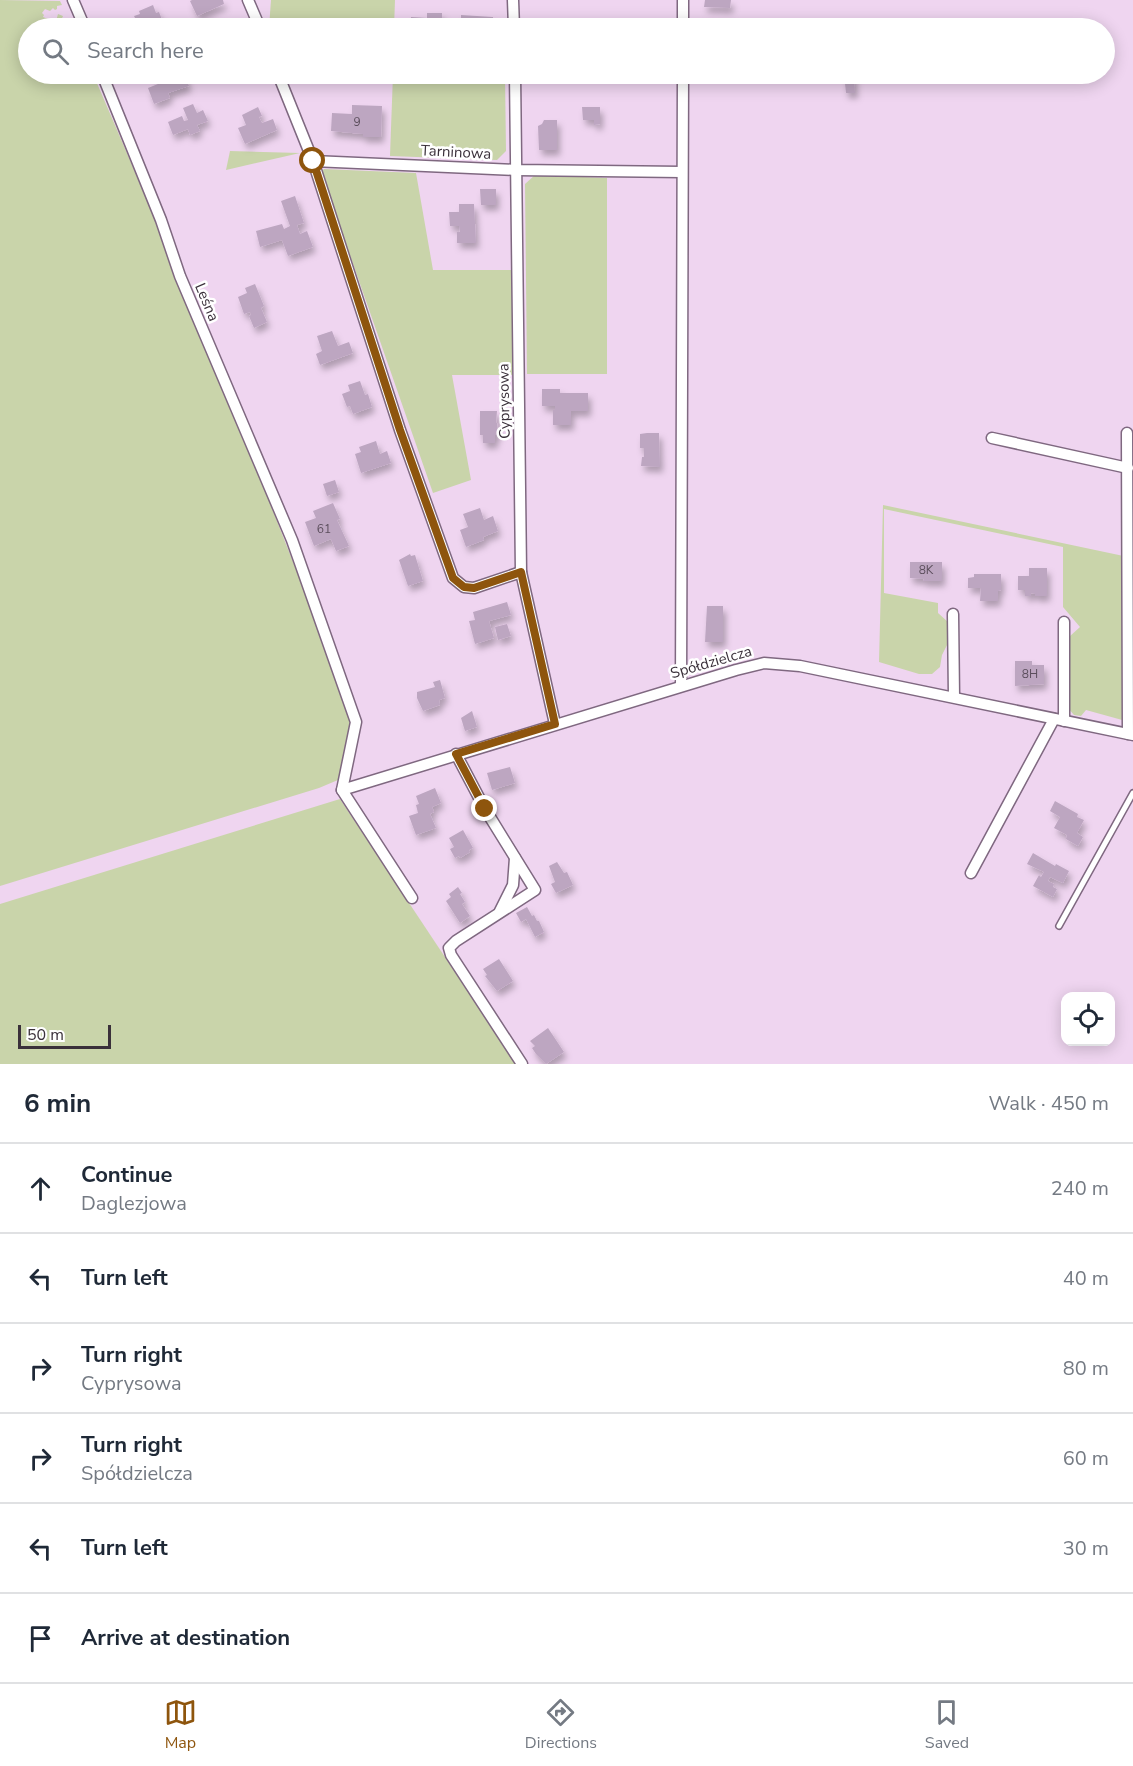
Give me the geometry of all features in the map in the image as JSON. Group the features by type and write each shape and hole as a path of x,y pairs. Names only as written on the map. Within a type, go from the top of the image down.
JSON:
{"street":[{"path":"73,0 80,18"},
{"path":"248,0 256,18"},
{"path":"513,0 514,18"},
{"path":"683,0 683,18"},
{"name":"Leśna","path":"106,84 161,220 180,276 292,540 356,722 342,790"},
{"path":"282,84 313,161 407,451 453,578 464,587 474,588 521,572"},
{"name":"Cyprysowa","path":"515,84 521,572 555,724"},
{"path":"681,686 683,84"},
{"name":"Tarninowa","path":"313,161 517,170 682,172"},
{"path":"1127,433 1130,734"},
{"path":"992,438 1128,468"},
{"path":"953,614 954,697"},
{"path":"971,873 1059,720 1064,622"},
{"name":"Spółdzielcza","path":"342,790 752,665 773,663 800,666 1130,734"},
{"path":"456,754 535,890 456,941 449,948 449,952 522,1064"},
{"path":"342,790 412,898"},
{"path":"498,914 513,885 515,858"}],"lane":[{"path":"1059,926 1133,793"}],"green space":[{"path":"0,0 60,1 62,5 57,6 57,9 53,8 50,11 45,9 42,13 46,18 18,18 18,84 97,84 227,396 355,721 345,777 319,788 0,886"},
{"path":"271,0 395,0 394,18 270,18"},
{"path":"393,84 505,84 506,151 497,160 390,156"},
{"path":"230,151 300,153 226,170"},
{"path":"324,169 416,173 433,270 512,270 512,375 452,375 471,480 433,493 321,172"},
{"path":"535,175 607,178 607,374 527,374 525,184"},
{"path":"883,505 1133,558 1133,723 1086,710 1081,716 1074,715 1068,708 1069,637 1080,627 1063,607 1063,547 884,509 884,593 938,603 938,613 948,622 948,643 942,655 940,667 932,674 919,674 879,662"},
{"path":"340,799 516,1064 0,1064 0,904"}],"building":[{"path":"223,0 224,4 197,16 190,1"},
{"path":"705,0 731,0 730,8 704,7"},
{"path":"153,5 161,18 135,18 134,16 140,14 139,11"},
{"path":"427,13 442,13 442,18 427,18"},
{"path":"461,15 493,17 493,18 461,18"},
{"path":"158,84 188,84 189,86 168,93 170,98 154,104 148,88"},
{"path":"845,84 855,84 855,93 846,93"},
{"path":"193,104 197,113 203,110 208,121 197,125 200,131 190,135 188,129 173,135 168,122 182,116 184,121 188,120 183,108"},
{"path":"352,105 382,106 381,137 363,137 363,134 331,131 332,113 352,114"},
{"path":"258,107 262,123 273,119 277,130 245,144 238,128 246,125 242,115"},
{"path":"582,107 600,107 600,124 594,125 594,120 583,120"},
{"path":"544,120 557,120 557,150 539,150 538,126"},
{"path":"480,189 496,189 496,205 481,205"},
{"path":"295,196 304,223 297,225 300,234 307,231 313,247 288,256 282,240 260,247 256,231 282,224 284,229 290,226 281,201"},
{"path":"459,204 474,204 476,243 457,243 459,226 450,226 449,212 459,212"},
{"path":"255,284 264,306 261,308 267,322 254,328 249,316 250,312 244,314 238,297 247,293 245,288"},
{"path":"332,331 338,346 349,342 353,353 320,365 316,354 322,351 317,336"},
{"path":"360,381 365,395 368,394 372,407 353,414 350,406 347,407 342,394 350,391 348,385"},
{"path":"542,389 560,389 560,393 588,393 588,411 571,411 571,425 553,425 555,406 542,406"},
{"path":"480,411 497,411 498,435 495,435 495,443 483,443 483,435 480,435"},
{"path":"659,433 660,467 641,466 644,448 640,448 640,434"},
{"path":"376,441 380,454 387,451 391,463 361,473 355,454 361,452 359,447"},
{"path":"335,480 339,492 327,496 323,484"},
{"path":"333,503 340,519 337,520 349,546 336,551 331,539 314,546 305,522 316,518 313,511"},
{"path":"480,508 484,520 493,516 498,531 466,547 460,530 468,527 463,514"},
{"path":"410,554 415,555 423,581 408,586 399,560"},
{"path":"910,562 942,562 942,581 910,578"},
{"path":"1029,568 1047,568 1047,596 1035,596 1031,593 1031,596 1025,596 1025,590 1018,590 1018,576 1029,576"},
{"path":"974,574 1001,574 998,601 980,601 981,588 968,588 968,578 974,577"},
{"path":"507,602 511,615 489,621 494,638 475,644 469,621 475,620 473,612"},
{"path":"707,606 723,606 723,642 705,642"},
{"path":"507,624 511,636 498,640 495,627"},
{"path":"1015,661 1032,661 1032,665 1044,665 1044,684 1015,686"},
{"path":"440,680 445,698 439,700 440,705 423,711 417,698 417,692 435,687 433,682"},
{"path":"472,711 477,727 465,731 461,718"},
{"path":"510,767 515,783 492,790 487,773"},
{"path":"435,788 441,803 432,807 434,812 430,814 436,828 416,835 409,816 418,813 416,805 419,804 416,796"},
{"path":"1055,801 1084,820 1077,833 1083,837 1078,846 1066,839 1067,835 1054,828 1060,817 1050,811"},
{"path":"463,830 473,848 460,858 459,856 455,858 450,849 454,847 449,838"},
{"path":"1033,853 1069,871 1063,883 1050,877 1048,881 1057,889 1053,897 1033,886 1039,875 1041,877 1044,872 1027,864"},
{"path":"557,862 564,873 567,872 573,885 556,893 551,884 555,882 549,866"},
{"path":"458,887 465,902 462,904 470,916 460,923 446,901 451,897 449,894"},
{"path":"527,907 532,916 534,915 539,921 544,932 535,937 526,919 521,922 516,913"},
{"path":"499,959 513,981 497,991 485,976 487,975 483,969"},
{"path":"548,1028 564,1052 546,1064 536,1054 532,1048 535,1046 530,1041"}],"route":[{"path":"313,161 400,430 453,578 464,587 474,588 521,572 555,724 456,754 485,809"}]}
